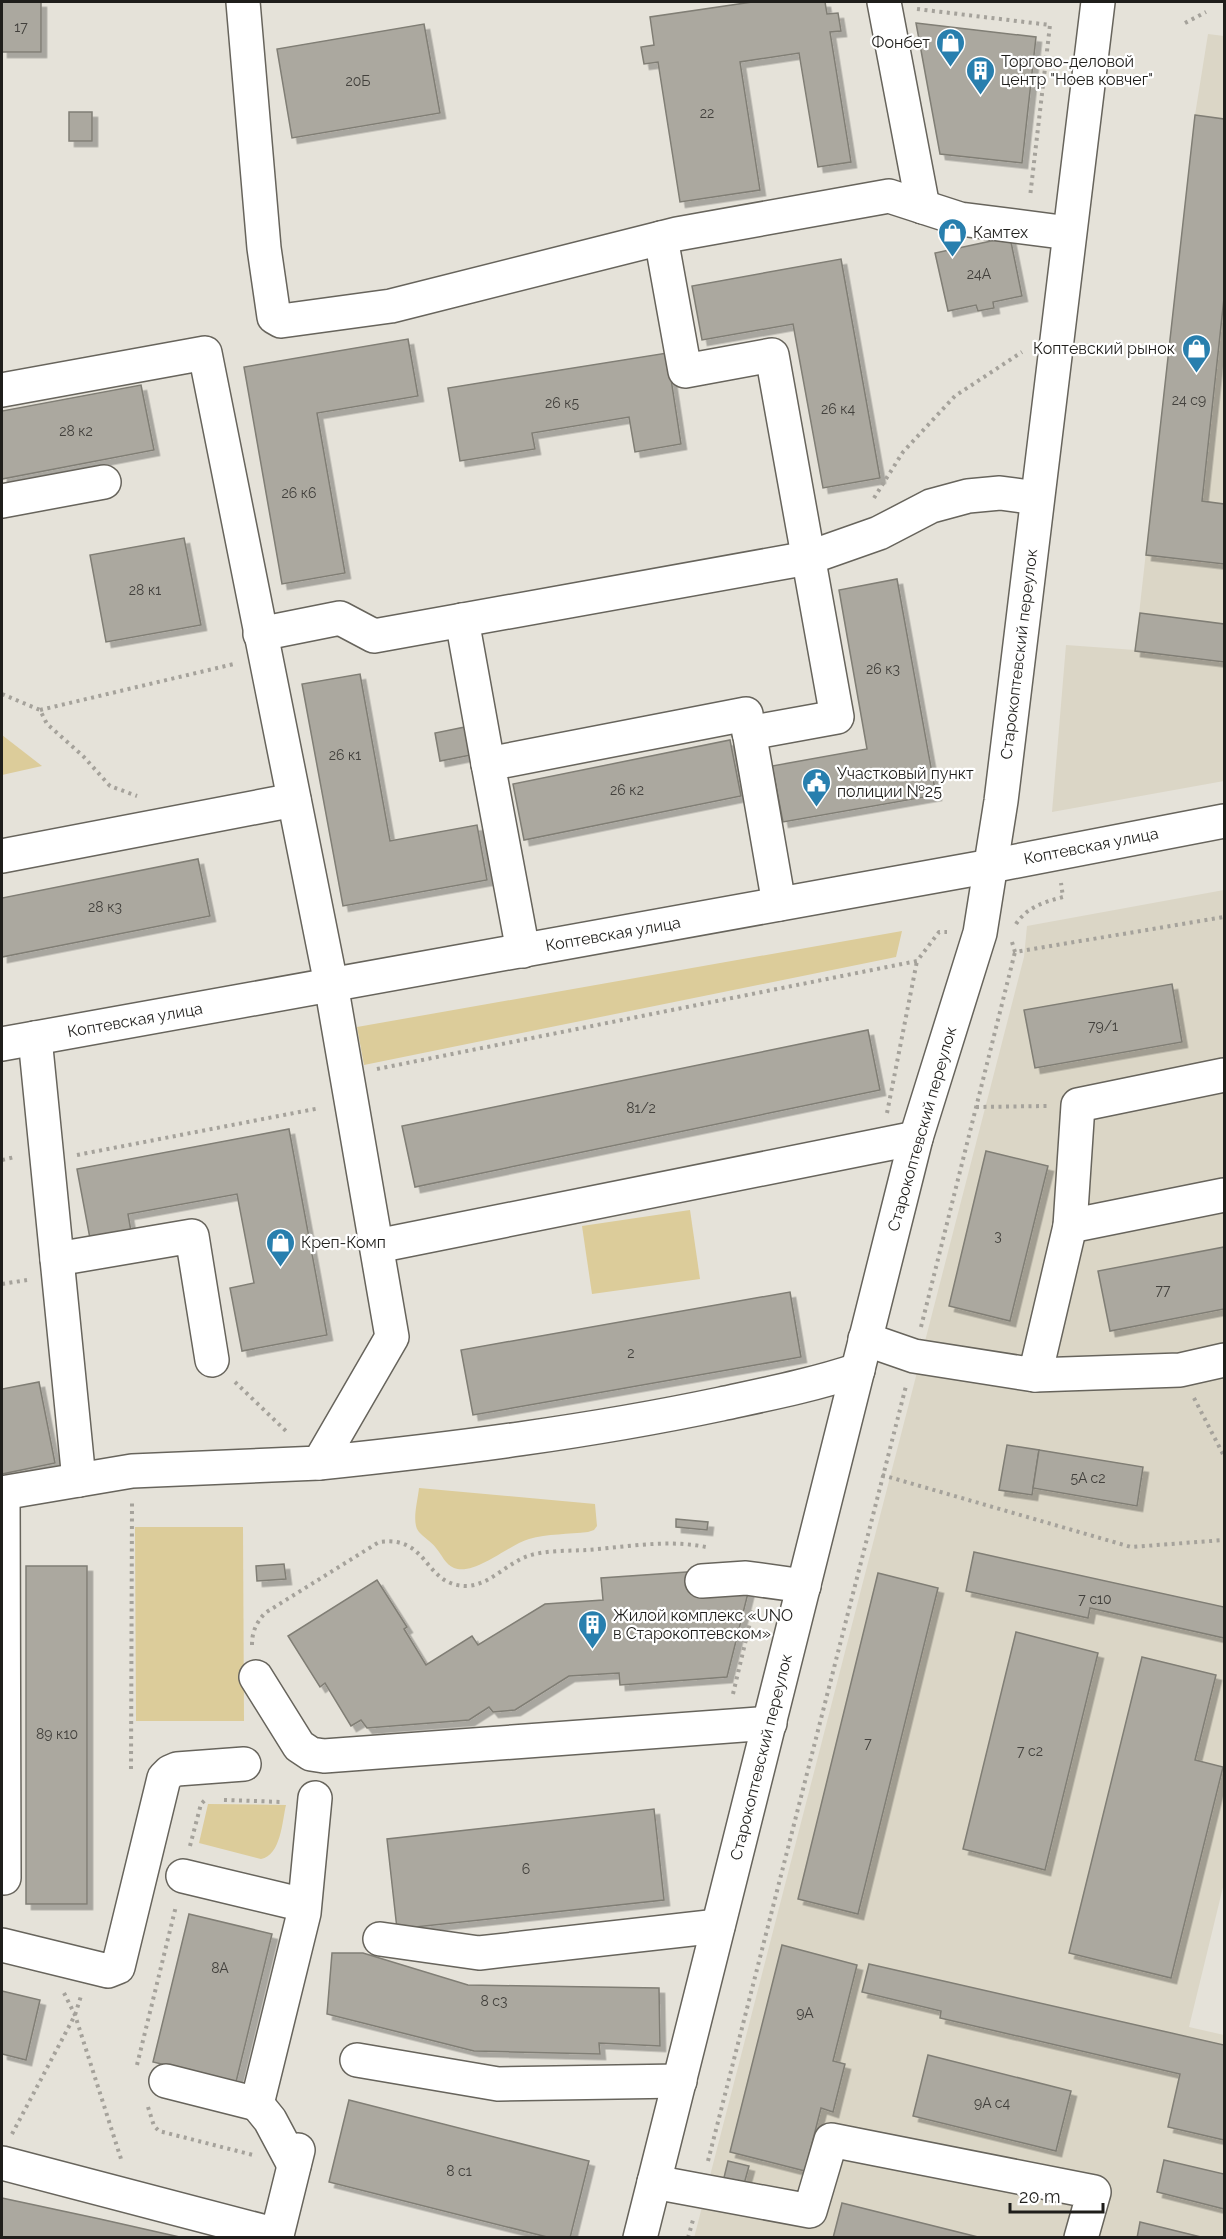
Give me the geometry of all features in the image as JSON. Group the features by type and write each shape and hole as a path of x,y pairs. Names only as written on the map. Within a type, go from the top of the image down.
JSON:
{"street":[{"path":"243,2 264,248 274,316 281,321 391,306 661,238 889,196 960,219 1070,233"},
{"name":"Старокоптевский переулок","path":"640,2238 916,1138 980,933 1001,801 1098,2"},
{"path":"885,3 923,207"},
{"path":"661,238 685,371 772,355 837,717 749,733"},
{"path":"2,390 205,353 331,984 392,1337 319,1462"},
{"path":"2,501 104,482"},
{"path":"263,645 340,618 374,636 808,558 879,533 931,506 968,496 1000,494 1037,498"},
{"path":"462,620 523,951"},
{"path":"488,764 746,714 779,904"},
{"path":"2,855 294,800"},
{"name":"Коптевская улица","path":"2,1044 1224,824"},
{"path":"35,1038 79,1480"},
{"path":"1035,1375 1070,1226 1078,1105 1224,1075"},
{"path":"376,1246 916,1138"},
{"path":"1070,1226 1224,1195"},
{"path":"57,1259 192,1236 212,1360"},
{"path":"866,1339 914,1356 1035,1375 1180,1370 1224,1360"},
{"path":"4,1878 2,1493 132,1472 319,1462 425,1452 543,1436 666,1416 820,1383 858,1370"},
{"path":"702,1581 746,1578 804,1586"},
{"path":"256,1677 299,1746 311,1754 324,1756 770,1723"},
{"path":"2,1945 108,1971 118,1966 164,1778 177,1769 244,1764"},
{"path":"257,2104 304,1905 315,1800"},
{"path":"183,1876 304,1905"},
{"path":"380,1939 479,1953 718,1926"},
{"path":"357,2060 498,2084 680,2081"},
{"path":"4,2153 146,2201 277,2236 296,2158 257,2104 150,2086"},
{"path":"654,2182 810,2211 831,2140 1094,2192 1082,2238"}],"path":[{"path":"885,3 1050,25 1026,228"},
{"path":"1185,23 1206,12"},
{"path":"862,539 867,508 903,452 955,396 1031,347"},
{"path":"39,710 263,645"},
{"path":"2,694 39,710 47,723 110,786 149,801 173,823"},
{"path":"1015,952 1224,917"},
{"path":"46,1160 917,961 939,932 1009,934 1015,952 688,2238"},
{"path":"976,1107 1078,1105"},
{"path":"212,1360 319,1462"},
{"path":"1180,1370 1224,1456"},
{"path":"131,1770 132,1472"},
{"path":"882,1475 1131,1547 1224,1540"},
{"path":"256,1677 252,1666 252,1635 258,1621 265,1613 379,1542 394,1540 407,1544 419,1553 440,1578 454,1585 469,1586 481,1584 513,1563 536,1554 668,1544"},
{"path":"725,1726 760,1580"},
{"path":"207,1800 201,1804 159,1966 150,2086 155,2128 161,2132 296,2158"},
{"path":"217,1800 315,1800"},
{"path":"44,1956 75,2014 128,2181 146,2201"},
{"path":"4,2153 75,2014"}],"shaded area":[{"name":"Коптевский рынок","path":"1208,34 1224,36 1224,781 1052,812 1066,645 1135,650 1195,115"},
{"path":"2,735 42,766 2,775"},
{"path":"1224,890 1224,1883 1189,2027 1224,2035 1224,2237 694,2238 1024,957 1027,926"},
{"path":"902,931 896,957 364,1065 357,1027"},
{"path":"690,1210 700,1279 592,1294 582,1226"},
{"path":"419,1488 595,1504 597,1526 588,1532 529,1539 472,1568 454,1568 417,1528 415,1517"},
{"path":"135,1527 243,1527 244,1721 136,1721"},
{"path":"208,1804 286,1805 277,1845 268,1856 261,1859 199,1843"}],"building":[{"path":"2,2 41,2 41,52 2,52"},
{"path":"752,2 825,2 827,14 838,13 841,31 830,32 851,162 818,167 799,53 740,62 760,190 680,202 658,62 644,64 641,47 654,45 650,17"},
{"name":"Торгово-деловой центр \"Ноев ковчег\"","path":"916,23 1036,37 1022,163 940,154"},
{"path":"424,24 440,113 292,138 277,49"},
{"path":"69,112 92,112 92,141 69,141"},
{"path":"1195,115 1224,119 1224,298 1202,501 1224,504 1224,564 1146,555"},
{"path":"1010,237 1022,296 993,302 994,308 978,311 976,305 948,311 935,253"},
{"path":"841,259 880,478 823,488 793,324 702,340 692,286"},
{"path":"408,339 418,396 317,413 345,573 282,584 244,367"},
{"path":"667,353 681,444 635,452 629,417 532,433 535,449 460,461 448,388"},
{"path":"141,385 154,450 2,479 2,411"},
{"path":"184,538 201,625 106,642 90,555"},
{"path":"897,579 936,795 783,822 772,766 867,749 839,590"},
{"path":"1140,613 1224,624 1224,662 1135,651"},
{"path":"360,674 390,841 477,825 487,880 343,906 302,684"},
{"path":"470,726 476,754 440,761 435,733"},
{"path":"730,740 741,796 524,840 513,784"},
{"path":"198,859 210,916 2,957 2,898"},
{"path":"1172,984 1182,1042 1035,1068 1024,1010"},
{"path":"868,1030 880,1090 415,1187 402,1126"},
{"path":"289,1129 327,1335 242,1351 230,1288 254,1283 237,1194 128,1214 132,1237 91,1244 77,1169"},
{"path":"986,1151 1048,1166 1010,1321 949,1306"},
{"path":"1224,1247 1224,1309 1110,1331 1098,1271"},
{"path":"790,1292 801,1357 473,1415 461,1350"},
{"path":"39,1382 55,1463 2,1474 2,1389"},
{"path":"1007,1445 1039,1450 1032,1495 999,1490"},
{"path":"1039,1450 1143,1467 1137,1506 1033,1488"},
{"path":"676,1519 708,1522 707,1530 676,1527"},
{"path":"974,1552 1224,1607 1224,1638 1090,1608 1088,1618 966,1591"},
{"path":"284,1564 286,1579 257,1581 256,1566"},
{"path":"26,1566 87,1566 87,1904 26,1904"},
{"name":"Жилой комплекс «UNO в Старокоптевском»","path":"701,1571 749,1589 727,1677 620,1685 619,1673 569,1676 515,1710 493,1712 489,1707 469,1720 367,1728 361,1720 351,1726 325,1683 320,1687 288,1636 377,1580 407,1627 404,1629 426,1665 472,1636 478,1645 545,1604 603,1600 601,1578"},
{"path":"878,1573 938,1588 858,1914 798,1899"},
{"path":"1016,1632 1098,1653 1045,1870 963,1849"},
{"path":"1142,1657 1216,1675 1195,1760 1223,1767 1171,1978 1069,1953"},
{"path":"654,1809 664,1900 397,1929 387,1839"},
{"path":"189,1914 272,1934 236,2082 153,2062"},
{"path":"782,1945 857,1965 833,2061 845,2064 833,2112 821,2108 805,2171 730,2152"},
{"path":"332,1953 363,1953 468,1985 659,1988 660,2046 599,2043 600,2054 474,2051 327,2014"},
{"path":"869,1964 1224,2045 1224,2140 1168,2127 1180,2074 940,2018 941,2011 862,1992"},
{"path":"2,1991 40,2000 26,2060 2,2054"},
{"path":"928,2055 1071,2091 1056,2151 913,2116"},
{"path":"349,2100 589,2161 570,2238 551,2238 329,2182"},
{"path":"1164,2160 1224,2174 1224,2209 1157,2192"},
{"path":"728,2161 749,2166 741,2195 721,2190"},
{"path":"2,2198 100,2219 184,2238 2,2238"},
{"path":"842,2203 982,2238 833,2238"},
{"path":"1140,2222 1205,2238 1137,2238"}],"place":[{"name":"Фонбет","path":"951,68"},
{"name":"Торгово-деловой центр \"Ноев ковчег\"","path":"980,96"},
{"name":"Камтех","path":"952,258"},
{"name":"Коптевский рынок","path":"1196,374"},
{"name":"Участковый пункт полиции №25","path":"816,808"},
{"name":"Креп-Комп","path":"280,1268"},
{"name":"Жилой комплекс «UNO в Старокоптевском»","path":"592,1650"}]}
